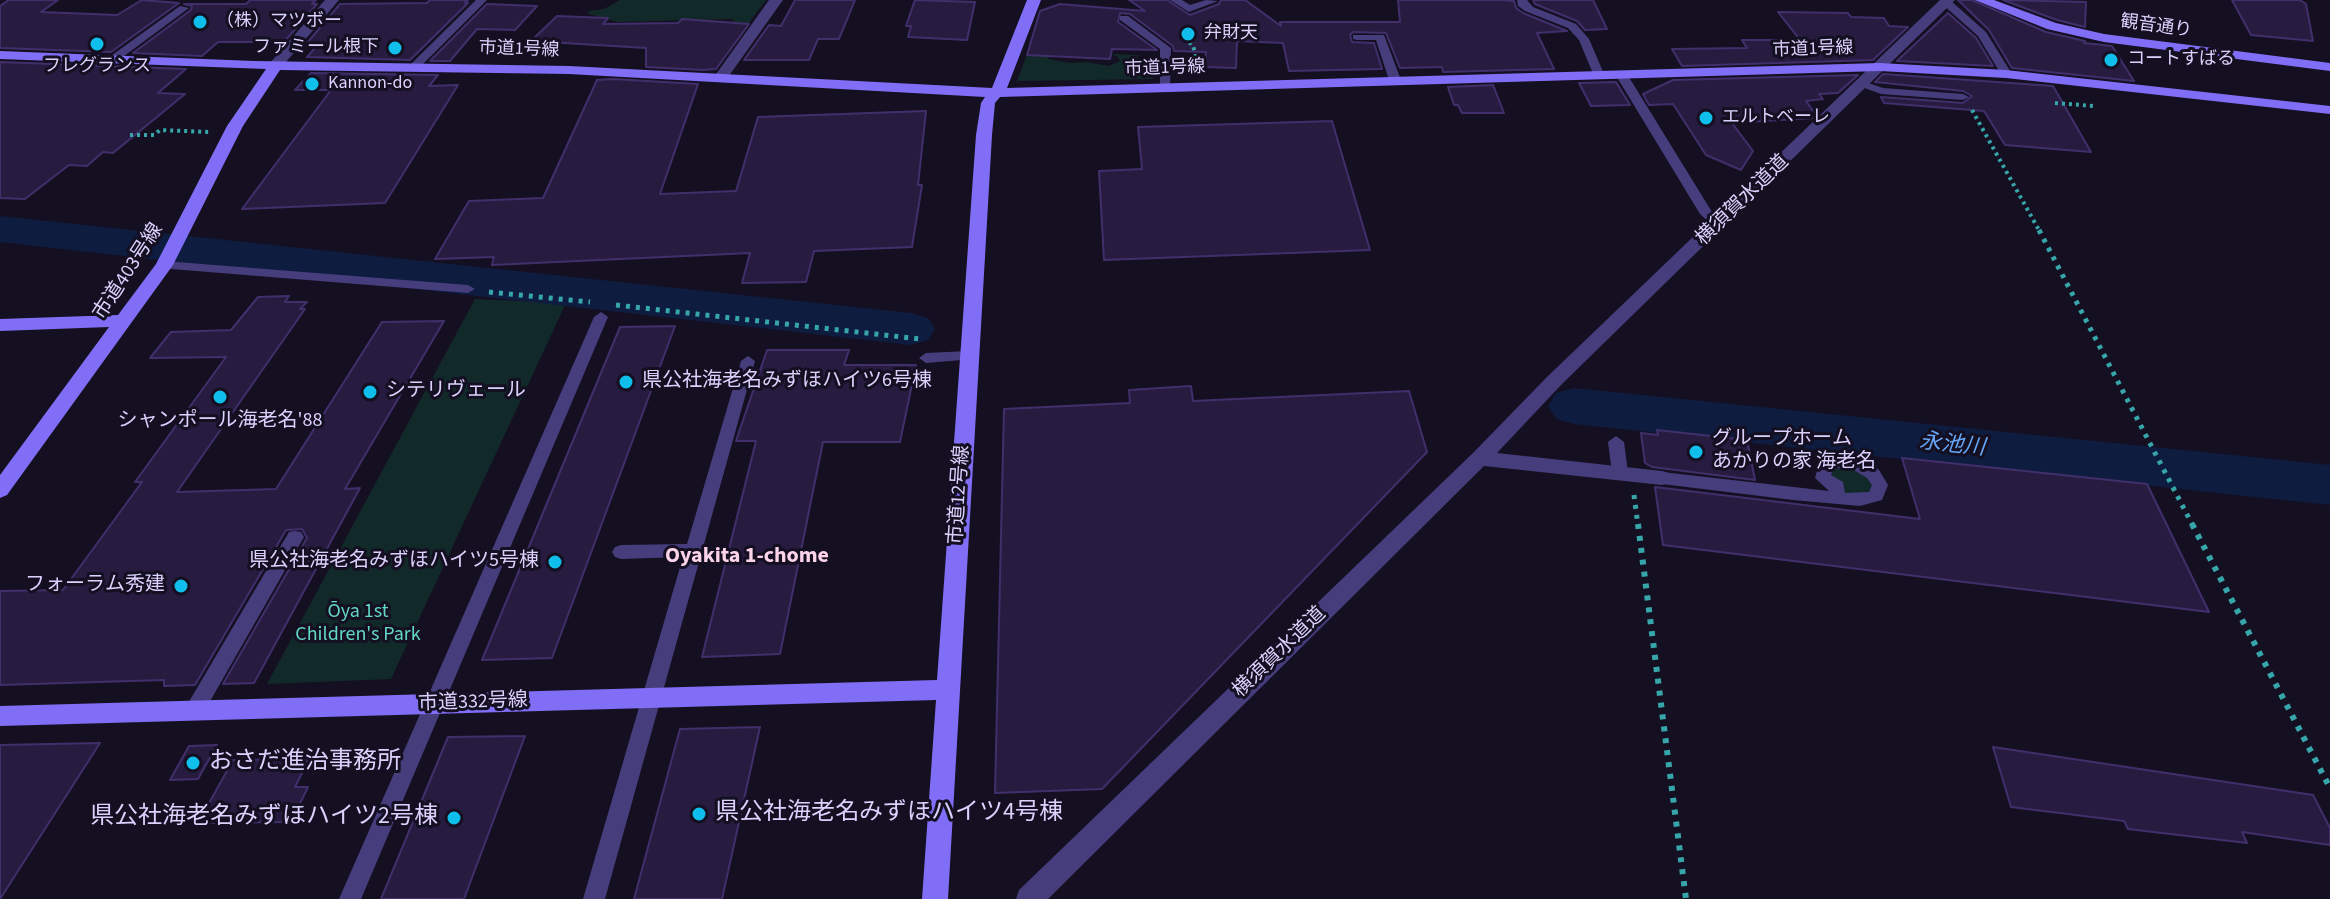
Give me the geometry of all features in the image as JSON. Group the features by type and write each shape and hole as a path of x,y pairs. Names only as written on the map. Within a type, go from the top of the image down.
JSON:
{"street":[{"path":"275,66 332,0"},
{"path":"721,77 776,0"},
{"name":"市道12号線","path":"935,899 984,135 988,103 1004,82 1034,0"},
{"name":"観音通り","path":"1982,0 2052,26 2104,38 2330,67"},
{"name":"横須賀水道道","path":"1029,899 1947,1"},
{"name":"市道1号線","path":"0,55 275,66 415,66 721,77 995,93 1880,67 2006,74 2330,110"},
{"name":"市道403号線","path":"0,490 166,261 235,126 275,66"},
{"path":"0,325 125,321"},
{"path":"1480,458 1662,478"},
{"name":"市道332号線","path":"0,716 947,690"}],"lane":[{"path":"415,66 482,0"},
{"path":"1175,0 1189,9 1213,1"},
{"path":"1522,0 1522,4 1529,9 1572,26 1584,39 1598,74"},
{"path":"1947,1 1982,34 2006,74"},
{"path":"112,60 184,8"},
{"path":"1124,18 1165,48 1166,87"},
{"path":"1357,37 1380,37 1395,80"},
{"path":"1621,74 1707,214 1719,224"},
{"path":"1863,84 1881,91 1963,97"},
{"path":"166,261 468,289"},
{"path":"350,899 606,308"},
{"path":"926,358 969,356"},
{"path":"594,899 748,361"},
{"path":"1616,442 1625,474"},
{"path":"1662,478 1837,498"},
{"path":"194,711 295,537"},
{"path":"621,552 694,550"}],"path":[{"path":"1963,97 2010,174 2330,788"},
{"path":"130,135 154,135 160,130 210,132"},
{"path":"468,289 606,308 922,340"},
{"path":"1625,474 1686,899"}],"green space":[{"path":"620,0 766,0 731,47 735,28 732,19 618,22 589,14 588,11 604,9"},
{"path":"1111,54 1138,55 1135,75 1153,76 1153,79 1017,81 1027,55 1109,66 1120,61"},
{"name":"Ōya 1st Children's Park","path":"475,299 566,303 391,679 267,684"},
{"path":"1842,463 1871,475 1873,493 1845,494 1826,471"}],"building":[{"path":"9,0 58,0 41,12 117,15 142,0 179,3 111,52 0,48 0,6"},
{"path":"250,0 316,0 312,4 317,4 284,42 218,42 202,56 133,53 191,10 192,6 184,4 246,4"},
{"path":"430,0 468,0 465,3 468,3 410,60 307,57 317,46 308,46 311,43 307,43 340,4 427,3"},
{"path":"795,0 855,0 839,39 818,39 809,60 744,60 769,25 781,26"},
{"path":"915,0 975,2 967,40 908,37 911,26 906,26"},
{"path":"1129,0 1167,0 1190,15 1219,4 1221,0 1245,0 1281,26 1280,22 1400,22 1398,0 1502,0 1514,1 1516,8 1523,13 1567,31 1537,33 1554,69 1443,72 1442,67 1400,68 1386,33 1353,32 1350,35 1352,42 1374,43 1382,69 1289,71 1283,43 1237,41 1236,68 1205,67 1206,52 1174,51 1173,46 1130,14 1120,13 1118,22 1157,50 1112,49 1110,59 1027,55 1040,11 1060,4 1145,11"},
{"path":"1533,0 1593,0 1607,29 1585,30 1577,21 1535,4"},
{"path":"1958,0 1972,0 2046,32 2084,43 2112,46 2134,81 2012,68 1989,30"},
{"path":"2003,0 2086,2 2085,27 2057,20"},
{"path":"2232,0 2300,0 2306,4 2313,41 2251,35"},
{"path":"487,4 537,6 515,30 477,29 450,61 430,61"},
{"path":"1778,12 1848,13 1851,17 1884,18 1889,26 1908,27 1873,60 1682,66 1672,49 1747,48 1742,40 1800,40"},
{"path":"1948,13 1976,38 1993,66 1897,61"},
{"path":"557,16 608,18 603,24 678,23 682,19 749,24 716,69 703,70 646,67 646,48 531,41"},
{"path":"0,62 186,69 158,93 185,94 113,153 103,152 87,166 69,165 25,199 0,198"},
{"path":"311,73 438,75 429,86 458,85 385,203 242,209 331,90 295,90"},
{"path":"1883,74 2053,86 2091,152 2005,145 1984,111 1884,103 1881,97 1963,103 1972,96 1963,91 1875,82"},
{"path":"1858,75 1838,93 1819,94 1823,99 1806,101 1816,115 1813,118 1732,123 1753,151 1741,170 1706,155 1673,104 1649,105 1643,94 1673,80"},
{"path":"597,80 698,84 660,194 736,191 758,117 926,111 918,185 922,185 912,247 814,251 806,282 742,283 750,253 492,265 494,257 435,259 469,201 543,198"},
{"path":"1616,82 1630,105 1591,106 1579,83"},
{"path":"1493,85 1504,113 1462,113 1458,105 1454,105 1448,87"},
{"path":"1332,121 1370,250 1104,260 1099,171 1142,169 1138,127"},
{"path":"289,296 285,302 307,302 300,309 305,309 177,492 276,489 382,322 444,321 345,489 360,488 254,683 223,684 307,538 302,529 286,530 195,685 164,686 164,680 0,685 0,591 63,590 142,482 135,482 226,357 150,358 171,332 231,330 258,297"},
{"name":"県公社海老名みずほハイツ5号棟","path":"675,326 552,658 482,660 620,327"},
{"path":"767,350 849,350 844,365 916,365 900,442 823,442 780,654 702,657 756,441 736,441"},
{"path":"1191,386 1193,401 1409,391 1427,452 1102,789 995,793 1004,409 1130,403 1129,390"},
{"name":"グループホーム あかりの家 海老名","path":"1657,430 1747,440 1755,480 1652,467 1645,463 1641,433 1658,435"},
{"path":"1902,458 2147,484 2209,612 1663,545 1655,487 1920,519"},
{"name":"県公社海老名みずほハイツ4号棟","path":"760,727 722,899 634,899 680,729"},
{"name":"県公社海老名みずほハイツ2号棟","path":"525,736 464,899 381,899 448,737"},
{"path":"100,743 0,899 0,745"},
{"name":"おさだ進治事務所","path":"217,745 198,779 170,780 189,746"},
{"path":"1993,747 2313,795 2330,828 2330,845 2242,832 2247,843 2128,829 2124,821 2011,807"},
{"path":"309,759 295,787 308,787 291,822 198,823 233,760"}],"waterway":[{"path":"0,229 911,329"},
{"name":"永池川","path":"1574,406 2330,485"}],"place":[{"name":"（株）マツボー","path":"200,22"},
{"name":"弁財天","path":"1188,34"},
{"name":"フレグランス","path":"97,44"},
{"name":"ファミール根下","path":"395,48"},
{"name":"コートすばる","path":"2111,60"},
{"name":"Kannon-do","path":"312,84"},
{"name":"エルトベーレ","path":"1706,118"},
{"name":"県公社海老名みずほハイツ6号棟","path":"626,382"},
{"name":"シテリヴェール","path":"370,392"},
{"name":"シャンポール海老名'88","path":"220,397"},
{"name":"グループホーム あかりの家 海老名","path":"1696,452"},
{"name":"県公社海老名みずほハイツ5号棟","path":"555,562"},
{"name":"フォーラム秀建","path":"181,586"},
{"name":"おさだ進治事務所","path":"193,763"},
{"name":"県公社海老名みずほハイツ4号棟","path":"699,814"},
{"name":"県公社海老名みずほハイツ2号棟","path":"454,818"}],"district":[{"name":"Oyakita 1-chome","path":"747,557"}]}
